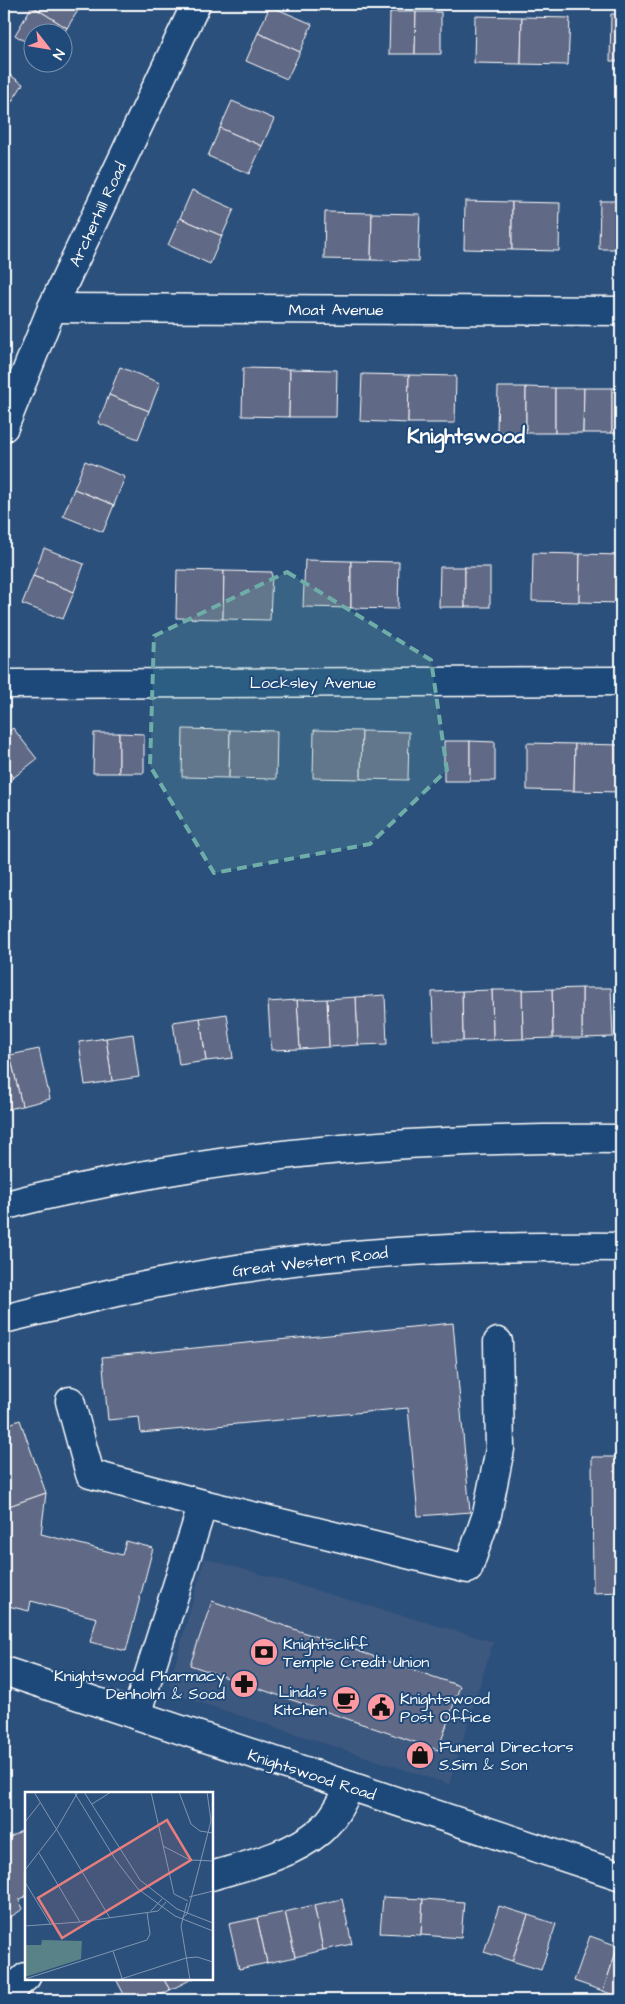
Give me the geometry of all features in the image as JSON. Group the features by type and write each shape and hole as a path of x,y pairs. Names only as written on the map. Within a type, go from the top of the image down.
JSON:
{"street":[{"name":"Archerhill Road","path":"4,427 52,308 196,4"},
{"name":"Moat Avenue","path":"52,308 621,311"},
{"name":"Locksley Avenue","path":"4,684 621,681"},
{"path":"4,1206 30,1198 182,1168 338,1148 535,1138 621,1138"},
{"name":"Great Western Road","path":"4,1319 120,1291 237,1269 404,1250 621,1247"},
{"path":"70,1401 90,1474 468,1570 487,1514 500,1449 498,1342"},
{"path":"136,1715 203,1504"},
{"name":"Knightswood Road","path":"4,1671 621,1876"},
{"path":"212,1876 297,1847 321,1830 336,1812 350,1786"},
{"path":"4,1996 25,1978"}],"highlighted area":[{"path":"287,572 431,660 447,770 370,844 214,873 150,766 154,636"}],"shaded area":[{"path":"205,1558 493,1642 449,1784 180,1696 169,1685"}],"building":[{"path":"33,4 82,4 71,22 57,22 32,6"},
{"path":"32,6 57,22 23,22"},
{"path":"270,6 312,24 300,52 258,33"},
{"path":"390,12 416,12 415,54 389,54"},
{"path":"416,12 441,12 441,54 415,54"},
{"path":"611,14 621,14 621,61 610,61"},
{"path":"475,16 522,17 521,64 474,63"},
{"path":"522,17 570,18 568,65 521,64"},
{"path":"22,23 22,40 15,35"},
{"path":"258,33 300,52 287,79 246,61"},
{"path":"4,71 23,84 4,114"},
{"path":"232,101 274,119 262,146 220,128"},
{"path":"220,128 262,146 249,174 208,156"},
{"path":"192,190 234,209 222,236 180,218"},
{"path":"465,201 512,202 512,250 464,249"},
{"path":"600,201 621,201 621,249 599,249"},
{"path":"512,202 560,203 559,251 512,250"},
{"path":"325,212 372,213 371,260 324,259"},
{"path":"372,213 420,214 418,261 371,260"},
{"path":"180,218 222,236 210,264 168,245"},
{"path":"120,367 160,383 149,411 109,395"},
{"path":"243,368 290,369 289,417 242,416"},
{"path":"290,369 337,370 336,417 289,417"},
{"path":"362,374 409,375 408,423 360,421"},
{"path":"409,375 456,376 455,423 408,423"},
{"path":"498,387 526,387 526,433 497,432"},
{"path":"526,387 555,388 555,433 526,433"},
{"path":"555,388 584,388 583,433 555,433"},
{"path":"584,388 612,388 612,433 583,433"},
{"path":"612,388 621,388 621,433 612,433"},
{"path":"109,395 149,411 138,439 98,423"},
{"path":"85,461 125,477 114,505 74,489"},
{"path":"74,489 114,505 103,532 63,516"},
{"path":"44,548 84,564 74,592 33,576"},
{"path":"533,553 580,554 579,602 532,601"},
{"path":"580,554 621,555 621,603 579,602"},
{"path":"305,560 351,561 351,608 303,607"},
{"path":"351,561 399,562 398,609 351,608"},
{"path":"440,567 465,567 465,607 439,607"},
{"path":"465,567 490,567 490,607 465,607"},
{"path":"177,570 224,571 223,619 176,618"},
{"path":"224,571 272,572 270,620 223,619"},
{"path":"33,576 74,592 63,619 22,604"},
{"path":"13,728 37,759 13,778 4,765 4,735"},
{"path":"183,729 230,730 229,778 182,777"},
{"path":"230,730 277,731 276,779 229,778"},
{"path":"314,730 362,731 361,779 313,778"},
{"path":"362,731 409,732 408,780 361,779"},
{"path":"94,733 119,733 119,773 93,773"},
{"path":"119,733 144,734 144,773 119,773"},
{"path":"444,741 470,741 470,781 444,781"},
{"path":"470,741 495,742 495,781 470,781"},
{"path":"527,743 575,744 574,791 527,790"},
{"path":"575,744 621,745 621,792 574,791"},
{"path":"4,765 13,778 4,785"},
{"path":"582,988 611,988 613,1037 582,1038"},
{"path":"582,988 582,1038 553,1038 552,989"},
{"path":"552,989 553,1038 523,1039 522,990"},
{"path":"492,990 522,990 523,1039 493,1040"},
{"path":"492,990 493,1040 463,1041 462,991"},
{"path":"462,991 463,1041 434,1041 432,992"},
{"path":"385,995 387,1044 358,1045 356,997"},
{"path":"356,997 358,1045 329,1047 327,999"},
{"path":"327,999 329,1047 300,1049 297,1000"},
{"path":"297,1000 300,1049 271,1050 268,1002"},
{"path":"227,1014 233,1058 206,1061 200,1018"},
{"path":"200,1018 206,1061 179,1065 173,1022"},
{"path":"133,1034 139,1077 112,1081 106,1038"},
{"path":"106,1038 112,1081 85,1085 79,1042"},
{"path":"39,1049 50,1099 22,1106 10,1055"},
{"path":"10,1055 22,1106 4,1110 4,1057"},
{"path":"453,1323 470,1512 418,1516 408,1408 141,1433 139,1417 108,1420 102,1357"},
{"path":"20,1420 46,1493 4,1508 4,1426"},
{"path":"592,1457 621,1457 621,1592 593,1593"},
{"path":"46,1493 41,1534 122,1555 126,1541 153,1548 126,1651 90,1642 97,1618 31,1601 29,1611 4,1605 4,1524 9,1506"},
{"path":"212,1601 460,1686 438,1750 190,1665"},
{"path":"25,1829 25,1897 19,1900 23,1909 4,1921 4,1841"},
{"path":"383,1897 423,1899 421,1935 380,1933"},
{"path":"342,1899 352,1944 323,1950 314,1905"},
{"path":"423,1899 464,1902 461,1938 421,1935"},
{"path":"314,1905 323,1950 295,1957 285,1912"},
{"path":"499,1906 528,1915 512,1961 484,1952"},
{"path":"285,1912 295,1957 267,1963 257,1918"},
{"path":"528,1915 556,1924 541,1970 512,1961"},
{"path":"257,1918 267,1963 239,1969 229,1924"},
{"path":"590,1936 618,1946 603,1991 574,1981"},
{"path":"618,1946 621,1947 621,1998 603,1991"},
{"path":"116,1979 164,1979 170,1990 151,2000 127,2000"},
{"path":"164,1979 192,1979 170,1990"}],"place":[{"name":"Knightscliff Temple Credit Union","path":"264,1652"},
{"name":"Knightswood Pharmacy Denholm & Sood","path":"244,1684"},
{"name":"Linda's Kitchen","path":"346,1700"},
{"name":"Knightswood Post Office","path":"381,1707"},
{"name":"Funeral Directors S.Sim & Son","path":"420,1755"}],"district":[{"name":"Knightswood","path":"466,436"}]}
